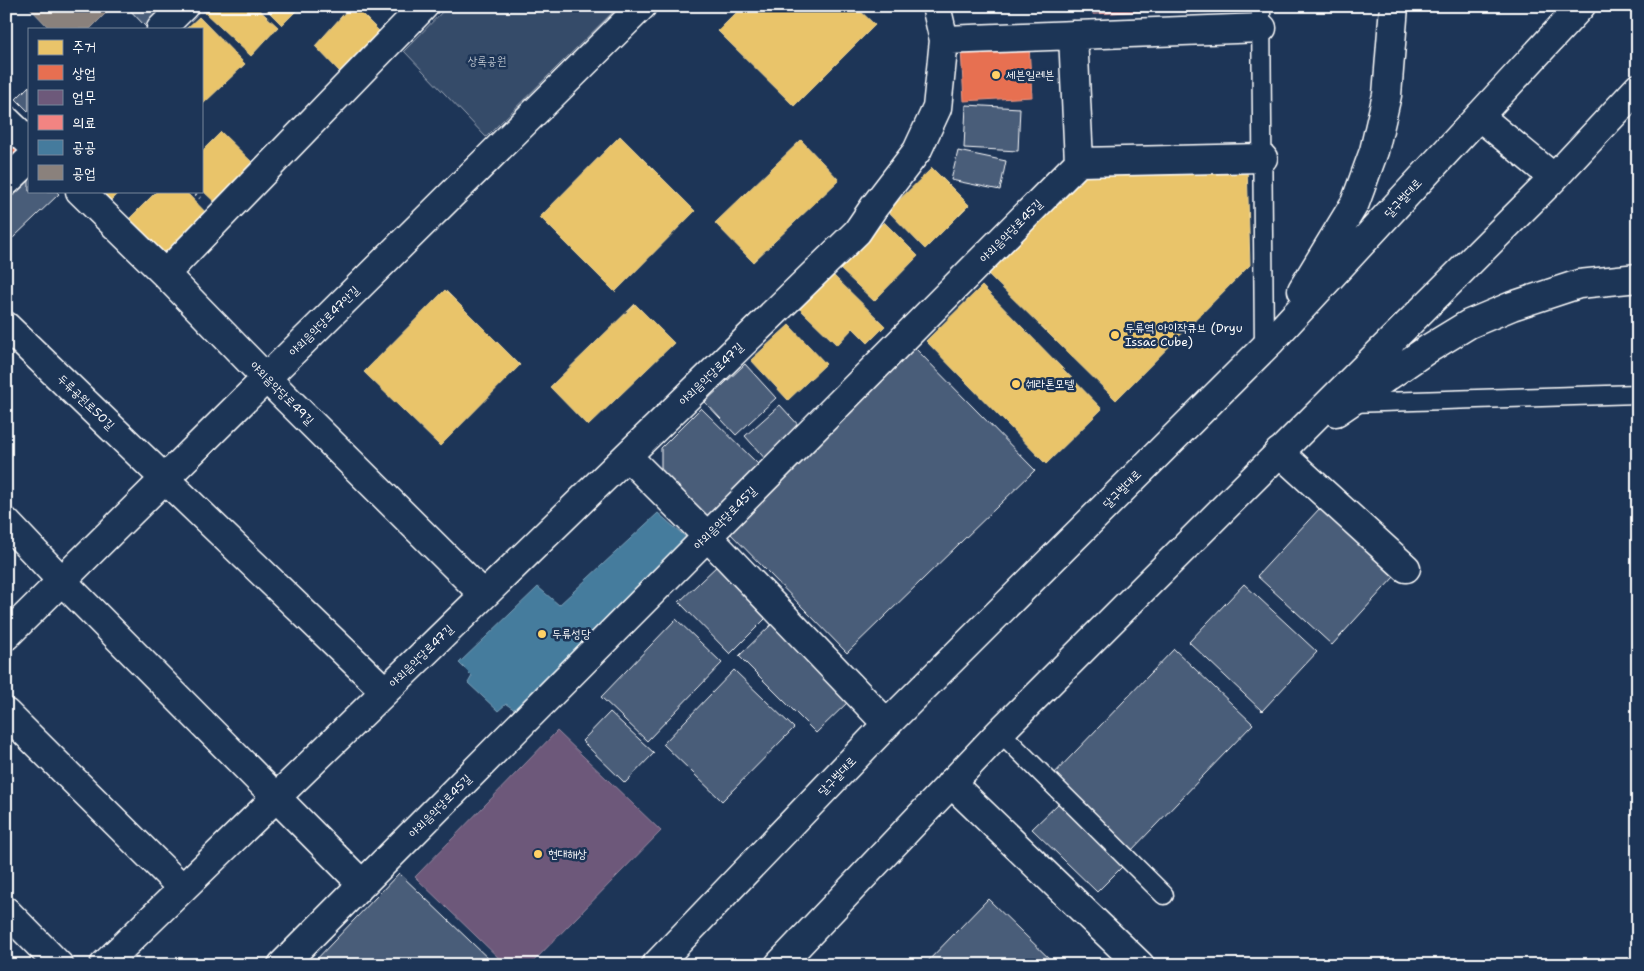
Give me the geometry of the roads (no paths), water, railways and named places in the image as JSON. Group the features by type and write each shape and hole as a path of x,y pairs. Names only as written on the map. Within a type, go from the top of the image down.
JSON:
{"street":[{"path":"163,28 184,6"},
{"path":"166,274 424,6"},
{"name":"야외음악당로47안길","path":"6,636 642,6"},
{"name":"야외음악당로47길","path":"104,965 857,232 917,151 937,108 944,40 936,6"},
{"path":"1268,344 1355,203 1374,151 1387,96 1394,6"},
{"name":"달구벌대로","path":"656,965 887,724 1268,344 1580,6"},
{"path":"944,40 1073,35 1262,17"},
{"path":"1073,35 1079,162 1263,158"},
{"path":"779,965 1000,732 1554,178 1638,88"},
{"path":"1479,116 1554,178"},
{"path":"6,120 28,141"},
{"path":"6,182 28,161"},
{"name":"야외음악당로45길","path":"282,965 1079,162"},
{"name":"야외음악당로49길","path":"81,192 166,274 266,378 484,595"},
{"path":"1279,452 1428,349 1477,320 1512,306 1579,284 1638,278"},
{"name":"두류공원로50길","path":"6,326 165,479"},
{"path":"1279,452 1406,568"},
{"path":"627,456 708,536 887,724"},
{"name":"야외음악당로47길","path":"165,479 385,691"},
{"path":"6,522 362,884"},
{"path":"6,713 182,888"},
{"path":"951,783 1140,965"},
{"path":"6,911 59,965"}],"lane":[{"path":"1262,17 1263,158 1268,344"},
{"path":"1349,403 1638,394"},
{"path":"1000,732 1164,895"}],"place":[{"name":"세븐일레븐","path":"996,75"},
{"name":"두류역 아이작큐브 (Dryu Issac Cube)","path":"1115,335"},
{"name":"쉐라톤모텔","path":"1016,384"},
{"name":"두류성당","path":"542,634"},
{"name":"현대해상","path":"538,854"}],"park label":[{"name":"상록공원","path":"487,61"}]}
